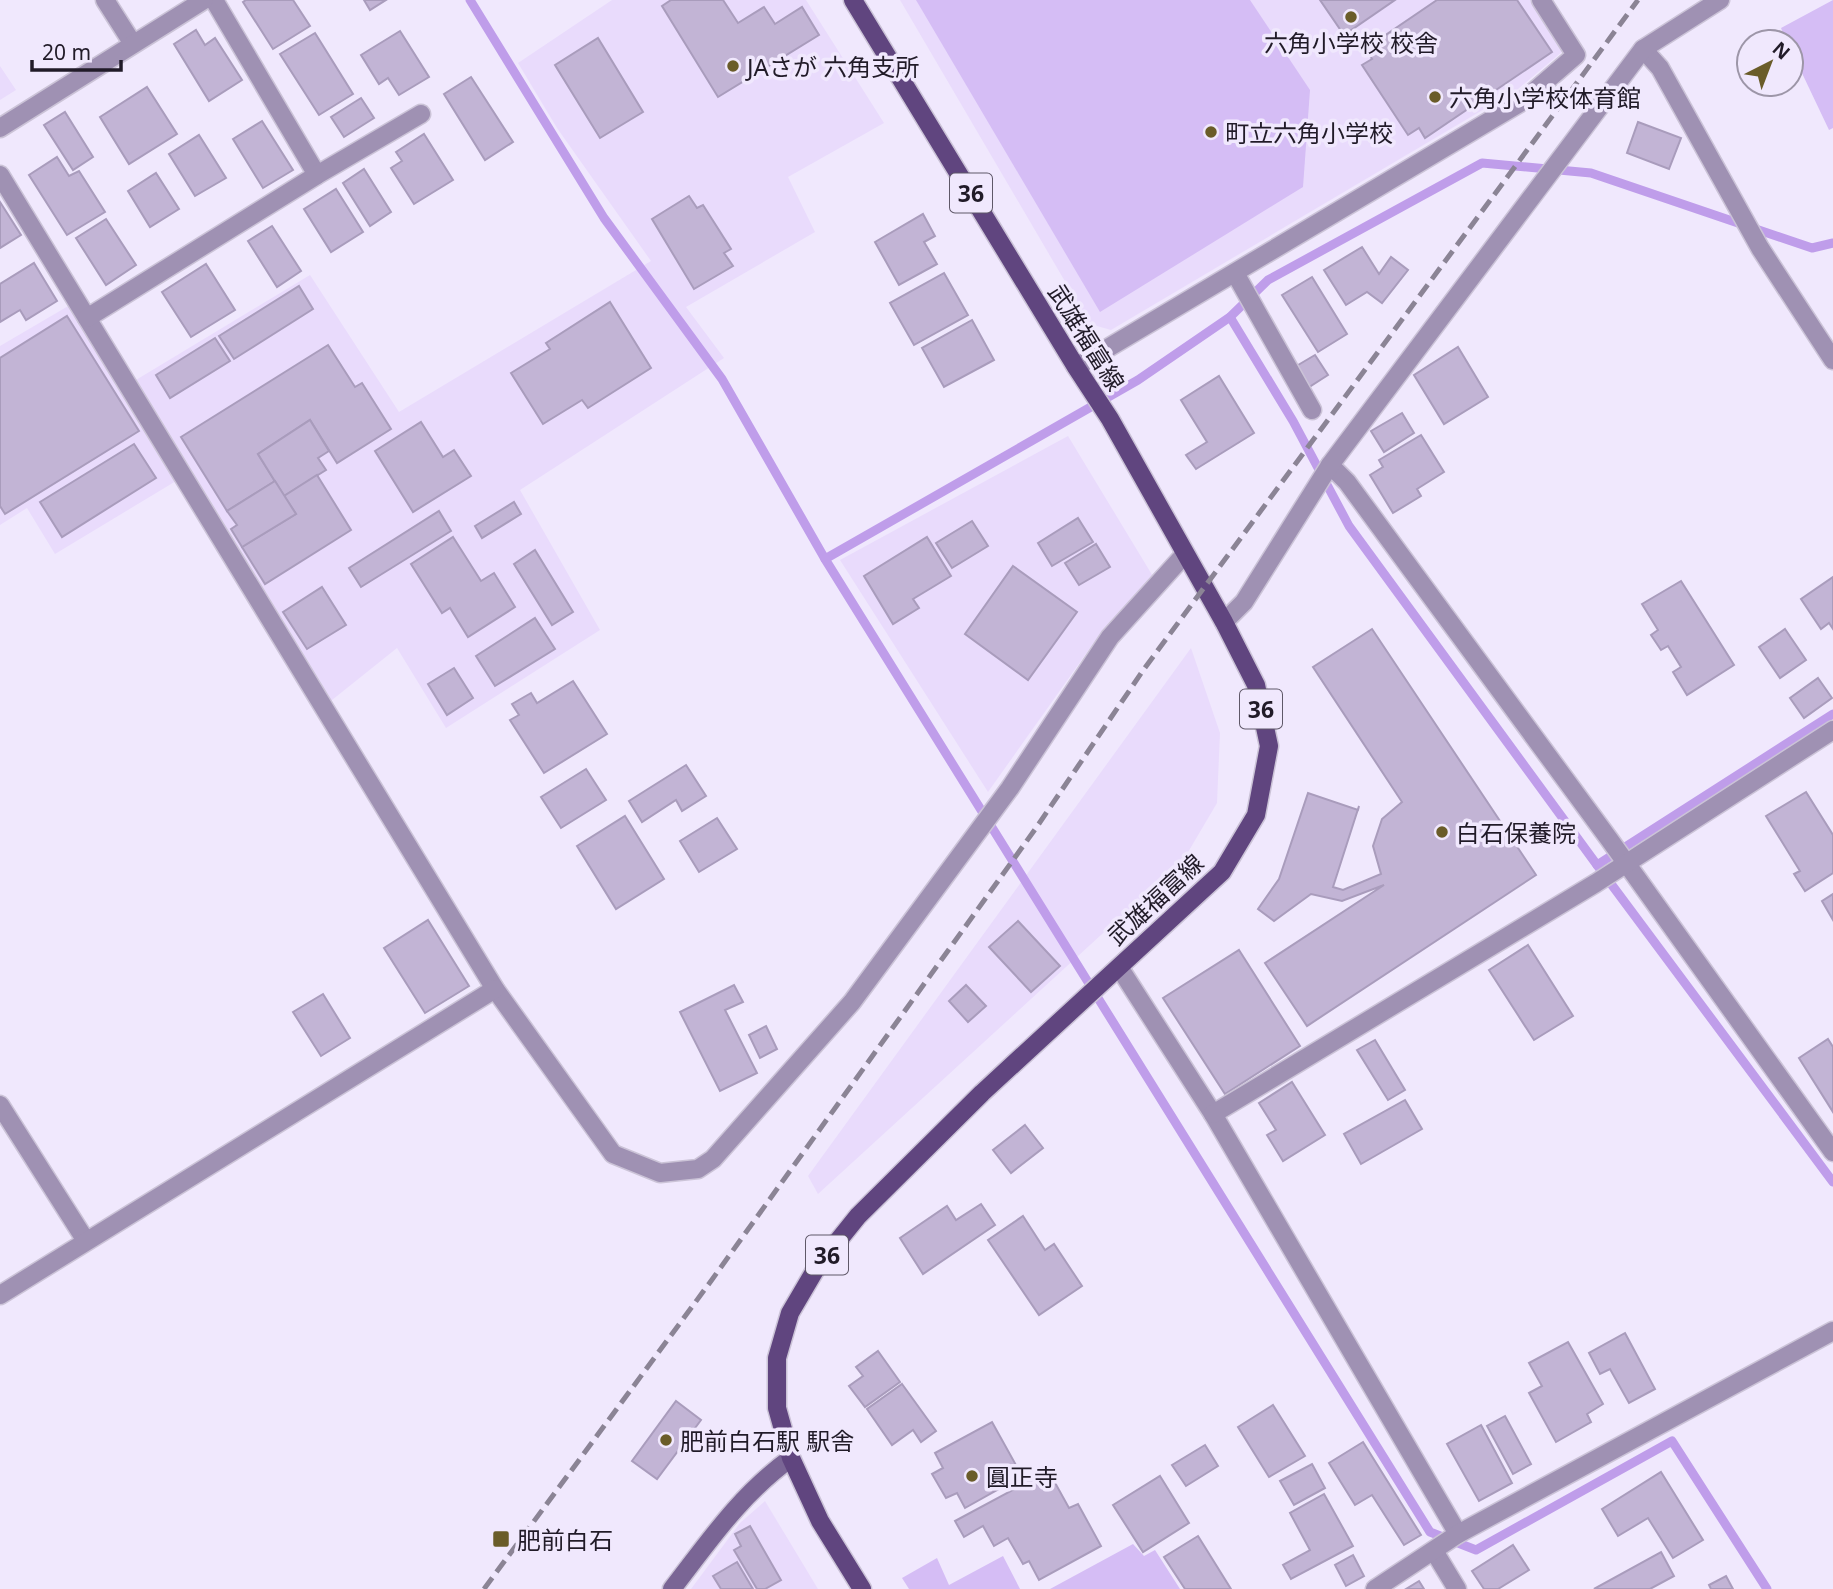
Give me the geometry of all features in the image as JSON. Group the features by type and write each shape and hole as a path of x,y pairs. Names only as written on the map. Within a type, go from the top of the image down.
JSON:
{"main road":[{"name":"武雄福富線","path":"853,0 1110,419 1224,622 1256,685 1269,746 1256,815 1222,872 982,1093 858,1216 817,1267 790,1312 777,1358 777,1408 791,1458 820,1521 862,1589"},
{"path":"672,1589 732,1511 764,1478 791,1458"}],"street":[{"path":"105,0 133,44"},
{"path":"0,128 204,0"},
{"path":"214,0 317,174"},
{"path":"1076,367 1238,279 1523,101 1576,55 1541,0"},
{"path":"1224,622 1244,602 1330,465 1643,49 1720,0"},
{"path":"1643,49 1660,68 1760,248 1833,360"},
{"path":"87,318 317,174 421,114"},
{"path":"0,175 495,989 613,1154 660,1173 698,1169 713,1159 852,1002 1010,788 1110,637 1185,554"},
{"path":"1238,279 1312,410"},
{"path":"1330,465 1347,482 1609,839 1623,864 1833,1152"},
{"path":"1213,1114 1596,883 1833,730"},
{"path":"1114,972 1213,1114 1447,1542 1457,1589"},
{"path":"0,1296 495,989"},
{"path":"0,1105 86,1241"},
{"path":"1375,1589 1447,1542 1833,1331"}],"shaded area":[{"path":"612,0 806,0 884,123 788,177 815,232 686,307 724,358 520,490 600,630 446,728 397,648 317,712 176,481 55,554 27,508 0,525 0,346 70,305 121,389 310,275 399,412 651,261 557,128 518,63"},
{"name":"町立六角小学校","path":"900,0 1531,0 1563,51 1518,89 1111,330 1090,324"},
{"name":"町立六角小学校","path":"916,0 1250,0 1310,90 1303,187 1100,312"},
{"path":"1833,0 1833,128 1829,130 1805,79 1805,28 1781,28"},
{"path":"0,66 16,90 0,100"},
{"path":"1068,436 1154,578 1105,627 988,792 840,560"},
{"path":"1191,648 1220,733 1217,803 1184,859 818,1194 808,1176"},
{"path":"765,1501 818,1589 691,1589 740,1523"},
{"path":"1133,1544 1144,1556 1155,1550 1180,1589 1050,1589"},
{"path":"1003,1556 1020,1589 909,1589 902,1578 937,1558 949,1585"}],"building":[{"path":"293,0 310,26 273,49 243,2"},
{"path":"364,0 386,0 370,10"},
{"name":"JAさが 六角支所","path":"671,0 723,0 738,23 764,7 775,24 802,7 819,35 718,97 662,6"},
{"name":"六角小学校 校舎","path":"1320,0 1395,0 1344,35"},
{"name":"六角小学校体育館","path":"1437,0 1517,0 1552,52 1425,138 1419,128 1408,135 1362,65 1372,59 1365,49"},
{"path":"196,30 205,45 215,38 242,80 209,101 174,44"},
{"path":"400,31 429,77 399,95 388,78 379,84 361,55"},
{"path":"315,33 353,94 319,115 280,54"},
{"path":"598,38 643,112 600,138 555,65"},
{"path":"471,77 513,142 485,160 444,94"},
{"path":"147,87 177,134 129,164 100,117"},
{"path":"361,98 374,118 344,137 331,117"},
{"path":"65,112 93,157 73,170 44,125"},
{"path":"262,121 293,170 263,188 233,139"},
{"path":"1638,122 1681,138 1669,169 1627,153"},
{"path":"424,134 453,180 414,204 391,168 402,161 396,152"},
{"path":"199,135 226,178 195,196 169,154"},
{"path":"57,157 69,176 79,171 105,212 67,235 29,175"},
{"path":"364,169 391,212 370,226 343,183"},
{"path":"156,173 179,209 150,227 128,191"},
{"path":"336,189 363,232 331,252 304,209"},
{"path":"689,196 697,208 703,205 731,249 724,253 733,266 694,289 652,219"},
{"path":"0,202 21,235 0,248"},
{"path":"923,214 935,236 924,242 937,264 899,285 875,242"},
{"path":"106,219 136,265 106,285 76,238"},
{"path":"272,226 301,271 277,287 248,241"},
{"path":"1362,247 1379,274 1391,257 1408,270 1382,303 1367,292 1346,305 1324,270"},
{"path":"34,263 57,301 26,320 20,310 0,322 0,284"},
{"path":"206,264 235,310 191,337 162,292"},
{"path":"944,273 968,315 914,345 890,303"},
{"path":"1312,277 1347,334 1318,352 1282,295"},
{"path":"299,286 313,309 234,359 219,336"},
{"path":"610,302 651,368 588,408 582,400 543,424 511,373 550,349 546,343"},
{"path":"67,316 139,431 5,514 0,506 0,358"},
{"path":"972,320 994,360 944,387 922,348"},
{"path":"215,338 230,361 170,398 156,375"},
{"path":"328,345 355,387 362,383 391,429 337,463 310,420 258,454 275,481 227,511 181,437"},
{"path":"1458,347 1488,397 1444,424 1414,375"},
{"path":"1315,355 1328,375 1306,389 1293,368"},
{"path":"1219,376 1254,433 1196,469 1186,455 1207,442 1181,400"},
{"path":"1402,413 1414,433 1384,452 1371,431"},
{"path":"310,420 329,451 318,458 326,470 284,496 258,454"},
{"path":"421,422 443,457 454,450 471,476 413,512 375,451"},
{"path":"1421,435 1444,472 1417,489 1421,496 1393,513 1370,475 1383,467 1379,460"},
{"path":"134,444 156,478 62,537 40,502"},
{"path":"317,475 351,530 265,584 242,547 296,514 284,496"},
{"path":"275,481 296,514 242,547 231,529 237,525 227,511"},
{"path":"514,502 521,514 482,538 475,526"},
{"path":"439,511 451,531 361,587 349,568"},
{"path":"1078,518 1093,542 1052,566 1038,543"},
{"path":"972,521 988,546 952,568 936,543"},
{"path":"453,537 481,581 494,573 515,607 468,637 450,608 442,613 411,564"},
{"path":"927,537 951,576 913,599 919,608 893,624 864,576"},
{"path":"1096,544 1110,567 1079,585 1065,563"},
{"path":"535,550 573,612 552,625 514,564"},
{"path":"1013,566 1077,612 1028,680 965,634"},
{"path":"1833,577 1833,629 1829,623 1821,629 1801,599"},
{"path":"1681,581 1734,665 1687,695 1673,672 1681,667 1668,646 1661,650 1651,635 1658,630 1642,604"},
{"path":"322,587 346,625 307,649 283,612"},
{"path":"535,618 555,649 495,686 476,656"},
{"name":"白石保養院","path":"1372,629 1536,875 1307,1026 1265,963 1384,885 1342,901 1311,894 1274,921 1258,909 1279,879 1308,793 1358,810 1333,887 1343,890 1381,874 1373,846 1382,819 1402,802 1313,667"},
{"path":"1785,629 1806,660 1780,678 1759,647"},
{"path":"454,668 473,698 447,715 428,684"},
{"path":"1818,678 1832,698 1804,718 1790,698"},
{"path":"573,681 607,734 544,773 510,720 519,715 512,704 531,693 537,703"},
{"path":"686,765 706,796 682,811 676,800 642,822 629,801"},
{"path":"586,769 606,800 561,828 541,797"},
{"path":"1806,792 1833,835 1833,873 1805,891 1794,874 1800,871 1766,816"},
{"path":"625,816 664,879 616,909 577,846"},
{"path":"717,818 737,849 699,872 680,841"},
{"path":"1833,894 1833,920 1822,901"},
{"path":"428,920 469,986 425,1013 384,948"},
{"path":"1018,921 1060,966 1031,992 989,947"},
{"path":"1528,945 1573,1016 1534,1040 1489,970"},
{"path":"1239,950 1300,1046 1225,1094 1163,998"},
{"path":"734,985 743,1002 725,1010 757,1073 720,1091 680,1012"},
{"path":"966,985 986,1006 968,1022 949,1001"},
{"path":"323,994 350,1038 321,1056 293,1012"},
{"path":"766,1026 777,1049 760,1058 749,1035"},
{"path":"1828,1039 1833,1047 1833,1112 1799,1058"},
{"path":"1375,1040 1405,1090 1388,1100 1357,1050"},
{"path":"1292,1082 1325,1135 1283,1161 1267,1135 1276,1130 1259,1103"},
{"path":"1405,1100 1422,1129 1361,1164 1344,1134"},
{"path":"1025,1125 1043,1148 1011,1173 993,1150"},
{"path":"981,1204 995,1225 923,1274 900,1238 947,1206 956,1220"},
{"path":"1023,1216 1045,1250 1054,1244 1082,1286 1039,1315 988,1240"},
{"path":"1625,1333 1655,1389 1629,1403 1610,1369 1600,1374 1589,1353"},
{"path":"1568,1342 1603,1404 1587,1414 1591,1422 1556,1442 1529,1393 1542,1386 1529,1363"},
{"path":"878,1351 900,1382 865,1407 849,1386 863,1376 856,1367"},
{"path":"902,1384 936,1431 921,1442 913,1430 892,1445 867,1409"},
{"name":"肥前白石駅 駅舎","path":"676,1401 701,1420 657,1479 632,1461"},
{"path":"1273,1405 1305,1456 1269,1477 1238,1427"},
{"path":"1505,1416 1531,1464 1513,1474 1487,1426"},
{"path":"992,1422 1022,1476 965,1508 957,1493 946,1498 932,1474 943,1468 935,1453"},
{"path":"1481,1425 1512,1483 1479,1501 1447,1444"},
{"path":"1363,1442 1421,1535 1404,1545 1372,1495 1355,1505 1329,1463"},
{"path":"1205,1445 1218,1466 1186,1486 1172,1465"},
{"path":"1312,1464 1325,1488 1294,1505 1280,1481"},
{"path":"1661,1472 1703,1540 1673,1558 1648,1518 1618,1536 1602,1509"},
{"path":"1160,1476 1189,1523 1143,1552 1113,1505"},
{"path":"1035,1478 1040,1486 1053,1479 1069,1508 1078,1504 1101,1546 1039,1580 1029,1561 1023,1564 1008,1538 994,1546 983,1526 964,1537 955,1521"},
{"path":"1324,1494 1353,1546 1291,1579 1283,1565 1310,1550 1290,1513"},
{"path":"750,1526 781,1580 765,1589 757,1589 734,1550 741,1546 735,1534"},
{"path":"1198,1536 1231,1589 1185,1589 1164,1557"},
{"path":"1513,1545 1529,1570 1498,1589 1484,1589 1472,1571"},
{"path":"1661,1552 1674,1576 1650,1589 1594,1589"},
{"path":"1353,1555 1364,1576 1346,1586 1335,1565"},
{"path":"737,1562 753,1589 721,1589 713,1576"},
{"path":"1726,1576 1733,1589 1711,1589 1709,1585"},
{"path":"1419,1581 1424,1589 1406,1589"}],"waterway":[{"path":"470,0 604,218 722,379 825,559 1138,380 1230,317 1268,280 1482,163 1591,173 1812,248 1833,243"},
{"path":"1230,317 1293,421 1349,526 1833,1182"},
{"path":"825,559 1430,1532 1476,1550 1672,1441 1767,1589"},
{"path":"1597,865 1833,714"}],"railway":[{"path":"484,1589 711,1281 1036,828 1144,669 1638,0"}],"place":[{"name":"六角小学校 校舎","path":"1351,17"},
{"name":"JAさが 六角支所","path":"733,66"},
{"name":"六角小学校体育館","path":"1435,97"},
{"name":"町立六角小学校","path":"1211,132"},
{"name":"白石保養院","path":"1442,832"},
{"name":"肥前白石駅 駅舎","path":"666,1440"},
{"name":"圓正寺","path":"972,1476"},
{"name":"肥前白石","path":"501,1539"}]}
